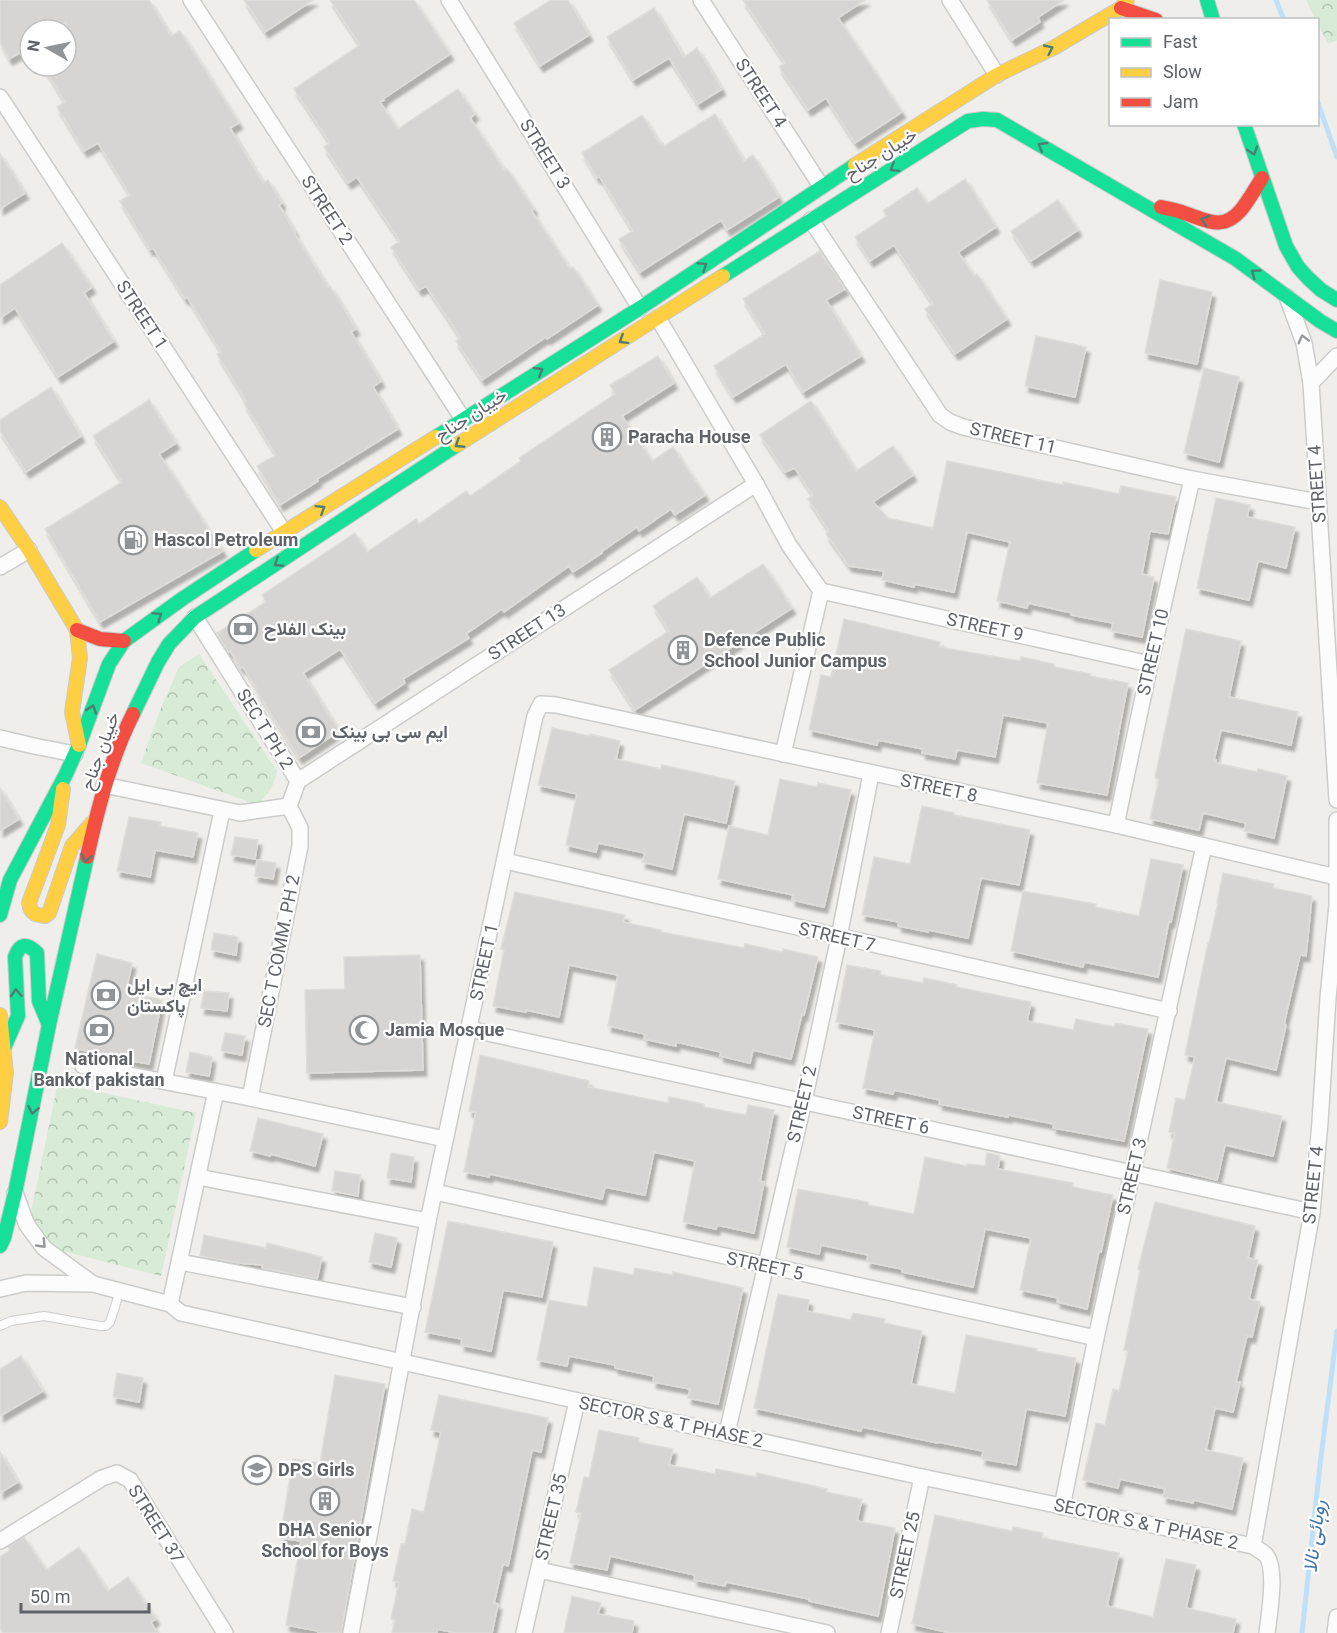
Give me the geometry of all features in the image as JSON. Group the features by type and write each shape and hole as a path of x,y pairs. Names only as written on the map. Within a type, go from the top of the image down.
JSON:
{"main road":[{"path":"1207,0 1212,18"},
{"name":"خیبان جناح","path":"0,915 5,878 66,774 109,664 124,641 284,532 640,308 821,186 997,75 1055,47 1124,4"},
{"path":"1124,4 1152,18"},
{"name":"خیبان جناح","path":"0,1246 15,1193 49,1025 104,785 124,732 158,663 169,644 195,617 483,428 968,121 997,120 1236,260 1337,331"},
{"path":"1245,126 1286,246 1298,267 1308,278 1337,300"},
{"path":"1140,203 1185,213 1219,224 1229,222 1243,208 1262,178"},
{"path":"0,507 77,630 80,658 72,712 77,749"},
{"path":"77,630 100,639 124,641"},
{"path":"66,774 58,825 29,903 30,910 35,915 49,913 72,846 95,820"},
{"path":"4,1048 18,1016 15,957 18,949 23,946 31,947 37,953 39,1001 49,1025"},
{"path":"0,1015 5,1082 0,1122"}],"street":[{"name":"STREET 2","path":"191,0 463,419"},
{"name":"STREET 3","path":"449,0 640,308"},
{"name":"STREET 4","path":"701,0 821,186"},
{"path":"950,0 997,75"},
{"name":"STREET 1","path":"0,97 284,532"},
{"name":"STREET 11","path":"811,220 940,414 950,422 1192,479 1318,502"},
{"name":"STREET 4","path":"1287,297 1304,343 1311,383 1337,800"},
{"path":"658,318 756,484 789,545 821,591 783,753"},
{"path":"1311,383 1337,356"},
{"name":"STREET 10","path":"1116,825 1192,479"},
{"name":"STREET 13","path":"298,781 756,484"},
{"path":"0,567 29,550"},
{"name":"STREET 9","path":"821,591 1150,664"},
{"name":"SEC T PH 2","path":"195,617 298,781 289,806"},
{"name":"STREET 1","path":"351,1633 428,1221 535,716 541,704"},
{"name":"STREET 8","path":"541,704 556,705 1116,825 1336,877"},
{"path":"0,738 34,747 77,749"},
{"name":"STREET 2","path":"727,1433 804,1101 871,774"},
{"path":"104,785 222,811 240,813 289,806"},
{"name":"SEC T COMM. PH 2","path":"250,1098 300,846 300,828 289,806"},
{"path":"164,1081 222,811"},
{"name":"STREET 4","path":"1253,1546 1312,1212 1337,905 1337,820"},
{"name":"STREET 3","path":"1062,1507 1096,1338 1204,846"},
{"name":"STREET 7","path":"505,861 1168,1011"},
{"name":"STREET 6","path":"469,1029 1312,1212"},
{"path":"83,1066 445,1138"},
{"path":"170,1304 216,1091"},
{"path":"198,1177 428,1221"},
{"name":"STREET 5","path":"435,1192 1096,1338"},
{"name":"SECTOR S & T PHASE 2","path":"15,1193 27,1226 44,1248 93,1284"},
{"path":"180,1262 413,1307"},
{"name":"SECTOR S & T PHASE 2","path":"0,1289 26,1283 93,1284 170,1304 182,1313 402,1363 727,1433 922,1478 1253,1546"},
{"name":"STREET 35","path":"524,1633 577,1401"},
{"name":"STREET 37","path":"0,1541 102,1478 117,1473 130,1480 225,1633"},
{"name":"STREET 25","path":"889,1633 922,1478"},
{"path":"1253,1546 1266,1555 1270,1568 1267,1633"},
{"path":"539,1570 827,1633"},
{"path":"1335,1633 1337,1617"}],"lane":[{"path":"0,1326 11,1321 44,1316 106,1326 110,1322 120,1291"}],"green space":[{"path":"1306,0 1337,0 1337,40 1328,44 1319,26 1319,18 1315,18"},
{"path":"199,654 277,771 270,790 255,804 141,763 160,710 179,667"},
{"path":"58,1083 196,1113 161,1276 59,1250 37,1229 31,1212"}],"building":[{"path":"0,0 149,0 171,36 180,31 239,123 230,128 263,183 268,180 282,203 279,205 294,233 356,329 351,332 381,381 373,387 398,429 317,479 318,481 280,505 257,466 276,455 217,354 221,352 187,297 185,299 153,248 150,250 120,201 130,195 98,143 84,151 57,107 65,102 50,78 78,78 78,18 18,18 18,54 9,59 0,42"},
{"path":"244,0 313,0 265,32"},
{"path":"330,0 414,0 450,54 380,102 398,129 458,89 475,114 470,118 505,171 507,169 534,209 531,210 570,269 573,267 598,305 482,380 456,341 461,338 426,286 419,290 391,247 400,241 357,177 348,183 324,147 330,143 294,89 360,45"},
{"path":"551,0 568,0 589,35 540,66 514,23"},
{"path":"743,0 865,0 838,18 902,112 855,143 826,98 808,110 779,67 785,63"},
{"path":"987,0 1064,0 1038,17 1040,22 1012,40"},
{"path":"654,8 684,57 697,48 722,89 698,104 669,58 633,80 607,37"},
{"path":"715,114 744,161 753,155 779,197 727,230 721,220 640,272 619,239 633,231 582,153 642,115 661,145 663,143 664,146"},
{"path":"0,154 25,193 0,209"},
{"path":"965,179 996,227 958,252 974,276 977,274 1007,319 955,354 925,309 933,304 894,245 870,261 855,237 887,216 883,211 917,188 927,204"},
{"path":"1058,200 1078,230 1031,261 1011,231"},
{"path":"62,243 92,287 84,293 114,341 58,377 15,308 0,318 0,285"},
{"path":"820,251 845,289 826,300 861,356 803,392 786,364 733,397 714,366 765,334 743,299"},
{"path":"1160,280 1212,292 1197,364 1145,353"},
{"path":"1036,336 1086,347 1075,397 1025,386"},
{"path":"658,356 674,383 622,416 652,461 673,447 705,495 675,515 671,509 639,531 637,527 573,572 569,566 504,612 502,609 466,634 469,638 403,679 405,683 375,703 340,649 303,673 339,731 299,758 243,667 241,668 230,651 228,652 217,633 266,602 262,595 355,533 367,552 416,519 419,524 466,491 470,496 521,461 519,458 615,394 610,385"},
{"path":"1204,368 1239,377 1219,462 1184,453"},
{"path":"51,387 81,436 26,472 0,431 0,420"},
{"name":"Hascol Petroleum","path":"149,400 176,443 159,454 223,551 100,622 45,529 122,482 93,436"},
{"path":"811,401 856,471 893,446 913,475 873,502 888,518 933,528 947,461 1119,494 1121,486 1176,497 1168,534 1150,531 1142,574 1154,577 1142,637 1111,631 1113,623 1071,615 1072,613 1028,603 1027,608 997,601 1010,542 967,532 954,592 882,580 884,571 849,566 826,534 829,531 808,499 813,496 795,468 785,472 760,435"},
{"path":"1216,498 1250,505 1247,517 1295,527 1286,568 1258,561 1249,600 1197,588"},
{"name":"Defence Public School Junior Campus","path":"763,564 792,608 635,710 609,670 669,631 653,606 697,577 710,598"},
{"path":"844,619 940,642 939,647 1020,661 1021,657 1054,664 1054,667 1091,674 1090,676 1128,683 1107,795 1037,783 1048,723 1003,715 995,757 957,750 955,759 922,753 923,749 878,740 877,745 809,730 821,675 831,677"},
{"path":"1186,629 1241,641 1229,697 1298,712 1291,745 1221,730 1214,760 1216,763 1257,772 1258,769 1287,776 1274,838 1244,831 1246,823 1203,813 1199,830 1150,819 1159,779 1155,778"},
{"path":"552,728 620,741 616,759 661,769 662,765 735,781 726,823 684,814 672,869 642,862 645,853 598,843 596,852 566,845 577,794 538,785"},
{"path":"780,779 817,787 818,783 851,790 824,907 792,900 793,895 718,879 729,826 768,835"},
{"path":"0,788 19,819 0,831"},
{"path":"922,806 954,813 954,815 1030,830 1019,885 981,878 968,938 898,926 899,922 862,915 874,857 910,864"},
{"path":"129,817 161,822 160,826 198,833 193,857 155,850 150,877 117,871"},
{"path":"235,837 258,840 255,859 231,855"},
{"path":"1151,859 1183,865 1158,977 1084,962 1083,967 1011,951 1023,891 1096,904 1095,907 1139,916"},
{"path":"257,860 276,863 273,879 255,876"},
{"path":"1223,873 1274,884 1273,888 1312,896 1306,956 1300,955 1276,1070 1226,1058 1216,1102 1282,1116 1273,1156 1225,1145 1217,1180 1167,1168 1175,1133 1169,1132 1176,1098 1185,1100 1195,1057 1185,1055"},
{"path":"515,892 625,915 623,922 661,930 661,932 744,948 745,944 818,957 791,1059 753,1050 750,1063 720,1056 721,1052 676,1042 676,1046 644,1039 645,1034 608,1026 618,975 569,965 559,1017 493,1006 504,950 501,949"},
{"path":"214,933 238,937 236,955 211,950"},
{"path":"97,954 132,963 126,992 162,1000 149,1064 75,1048"},
{"name":"Jamia Mosque","path":"420,955 423,1070 307,1073 305,990 345,989 344,957"},
{"path":"847,965 881,971 880,975 923,983 924,978 1031,1002 1027,1021 1073,1030 1076,1019 1114,1027 1115,1023 1148,1029 1124,1141 1053,1128 1054,1124 939,1104 940,1100 894,1090 893,1094 863,1088 875,1030 836,1022"},
{"path":"204,991 229,993 227,1011 201,1008"},
{"path":"225,1033 245,1036 242,1055 221,1051"},
{"path":"190,1052 212,1057 209,1076 186,1072"},
{"path":"480,1055 589,1081 588,1087 668,1103 669,1097 746,1115 748,1105 774,1110 760,1181 764,1182 754,1233 717,1225 716,1229 683,1222 695,1161 654,1152 645,1195 605,1187 602,1199 490,1174 489,1177 464,1172 476,1112 469,1111"},
{"path":"258,1118 323,1134 315,1166 250,1151"},
{"path":"391,1153 414,1157 411,1182 387,1178"},
{"path":"987,1153 1000,1156 998,1169 1073,1183 1072,1187 1113,1195 1087,1309 1057,1302 1058,1298 1020,1290 1031,1238 985,1229 973,1287 867,1262 868,1255 821,1245 819,1254 787,1247 798,1189 868,1202 868,1205 914,1214 925,1157 966,1166 967,1164 985,1166"},
{"path":"335,1171 360,1175 358,1196 332,1191"},
{"path":"1155,1202 1255,1226 1248,1258 1258,1260 1249,1299 1260,1302 1252,1337 1247,1336 1236,1382 1240,1382 1233,1412 1215,1408 1206,1450 1243,1458 1232,1509 1194,1500 1193,1503 1163,1497 1165,1489 1120,1479 1118,1488 1083,1480 1096,1423 1105,1425 1113,1389 1119,1391 1128,1351 1124,1350 1140,1270 1138,1269"},
{"path":"448,1221 553,1242 542,1297 503,1290 491,1351 461,1345 462,1339 425,1332"},
{"path":"375,1233 397,1238 391,1267 369,1262"},
{"path":"204,1235 266,1248 267,1243 322,1257 317,1279 262,1268 263,1265 200,1256"},
{"path":"594,1267 633,1275 635,1268 673,1275 673,1272 743,1288 718,1404 688,1398 690,1389 653,1382 654,1376 615,1368 615,1365 569,1356 567,1366 537,1360 549,1300 587,1307"},
{"path":"778,1294 809,1300 807,1311 851,1320 853,1313 885,1319 884,1323 922,1331 911,1384 955,1393 966,1335 1076,1358 1065,1416 1026,1409 1016,1465 982,1459 983,1451 862,1427 861,1431 754,1408"},
{"path":"21,1356 43,1391 0,1416 0,1369"},
{"path":"117,1373 143,1378 139,1402 113,1397"},
{"name":"DHA Senior School for Boys","path":"335,1375 385,1384 341,1633 318,1633 318,1631 286,1625 301,1541 280,1538 293,1459 320,1463"},
{"path":"439,1395 548,1418 541,1452 532,1450 508,1566 503,1564 494,1603 498,1604 492,1633 456,1633 437,1629 437,1633 392,1633 395,1620 391,1619 399,1582 393,1581 401,1544 405,1544 412,1509 424,1512 441,1432 431,1430"},
{"path":"599,1430 639,1438 638,1442 673,1449 669,1465 715,1474 716,1469 756,1477 757,1473 827,1489 826,1492 862,1499 857,1521 895,1528 878,1616 726,1582 725,1586 694,1580 695,1575 610,1556 607,1570 570,1563 581,1513 576,1512 584,1477 589,1478"},
{"path":"0,1452 18,1482 0,1493"},
{"path":"935,1515 1012,1531 1013,1527 1043,1533 1042,1538 1119,1553 1107,1606 1153,1617 1166,1559 1196,1565 1186,1608 1236,1619 1233,1633 950,1633 912,1624"},
{"path":"24,1537 46,1570 79,1547 108,1591 128,1577 156,1619 151,1622 157,1633 3,1633 0,1628 0,1557 10,1550 8,1547"},
{"path":"572,1596 601,1603 598,1614 634,1621 632,1633 564,1633"}],"waterway":[{"name":"روہائی نالا","path":"1276,0 1283,18"},
{"name":"روہائی نالا","path":"1319,106 1337,157"},
{"name":"روہائی نالا","path":"1302,1633 1337,1331"}],"traffic: fast":[{"path":"1207,0 1212,18"},
{"path":"723,276 968,121 997,120 1236,259 1337,331"},
{"path":"1245,126 1286,246 1298,267 1308,278 1337,300"},
{"path":"436,437 640,308 855,165"},
{"path":"133,714 169,644 195,617 457,445"},
{"path":"0,915 10,880 66,774 109,664 124,641 256,550"},
{"path":"0,1246 15,1193 49,1025 87,857"},
{"path":"4,1048 18,1016 15,957 19,949 24,946 30,947 37,953 39,1001 49,1025"}],"traffic: slow":[{"path":"855,165 997,75 1055,47 1121,8 1127,0"},
{"path":"457,445 723,276"},
{"path":"256,550 436,437"},
{"path":"0,507 77,630 80,658 72,712 79,745"},
{"path":"63,789 58,825 29,903 34,913 45,916 49,913 72,846 92,823"},
{"path":"0,1015 6,1073 0,1122"}],"traffic: jam":[{"path":"1121,8 1150,18"},
{"path":"1161,207 1207,221 1227,221 1241,210 1262,178"},
{"path":"77,630 100,639 124,641"},
{"path":"87,857 106,784 133,714"}],"place":[{"name":"Paracha House","path":"607,437"},
{"name":"Hascol Petroleum","path":"133,540"},
{"name":"بینک الفلاح","path":"243,629"},
{"name":"Defence Public School Junior Campus","path":"683,650"},
{"name":"ایم سی بی بینک","path":"311,732"},
{"name":"ایچ بی ایل پاکستان","path":"106,995"},
{"name":"National Bankof pakistan","path":"99,1030"},
{"name":"Jamia Mosque","path":"364,1030"},
{"name":"DPS Girls","path":"257,1470"},
{"name":"DHA Senior School for Boys","path":"325,1501"}]}
